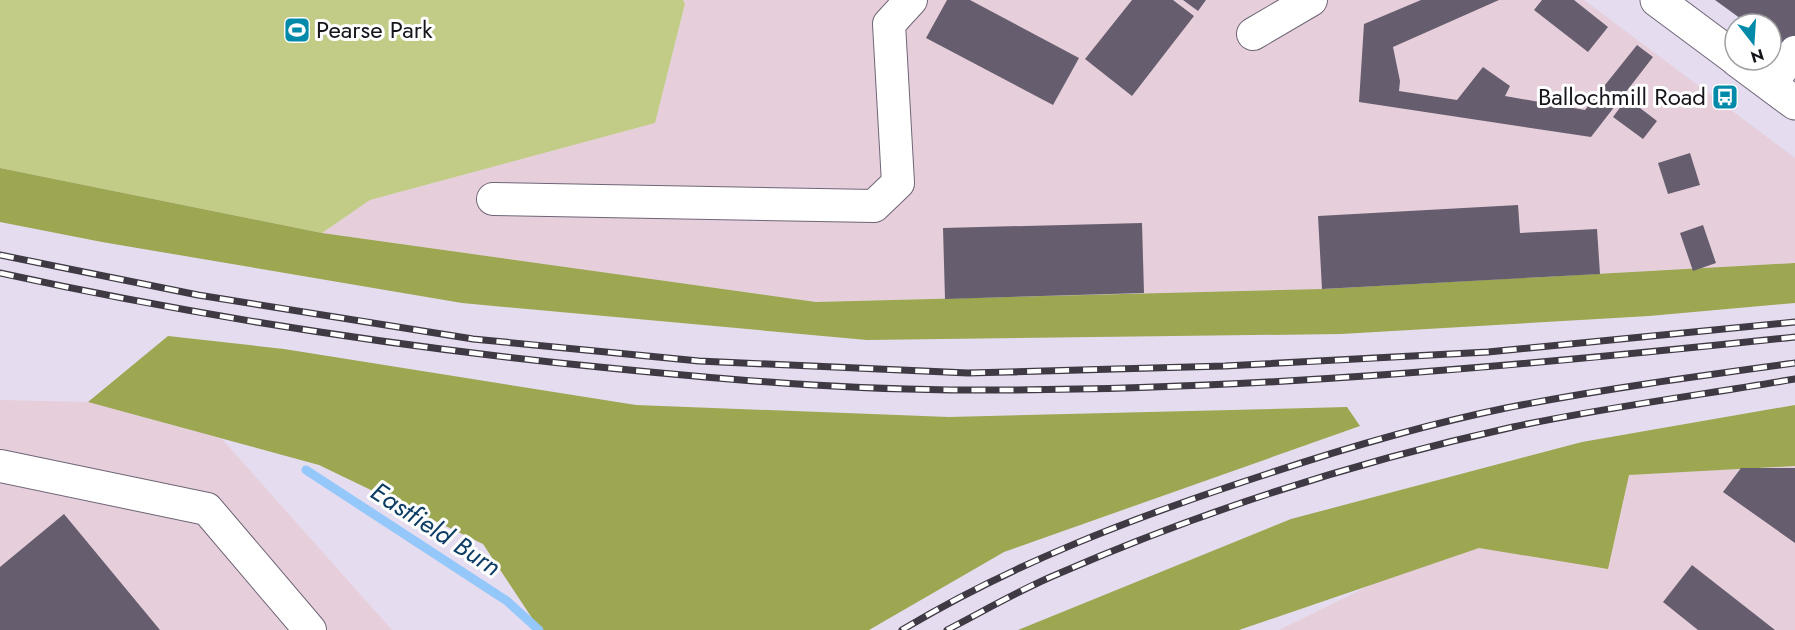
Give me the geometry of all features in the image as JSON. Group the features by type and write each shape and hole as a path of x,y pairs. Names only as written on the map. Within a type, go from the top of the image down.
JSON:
{"main road":[{"path":"1657,0 1723,49"},
{"path":"1753,72 1783,94"}],"lane":[{"path":"493,199 874,206 898,183 889,24 911,0"},
{"path":"1253,34 1311,0"},
{"path":"1783,94 1795,52"},
{"path":"0,466 207,509 310,630"}],"shaded area":[{"path":"683,0 1584,0 1795,158 1795,263 1322,289 816,302 322,233 370,200 655,123 685,5"},
{"path":"0,400 88,402 222,439 392,630 0,630"},
{"path":"1795,466 1795,630 1279,630 1590,477"}],"green space":[{"path":"0,0 683,0 685,4 655,123 370,200 322,233 0,168"},
{"path":"0,168 322,233 816,302 1322,289 1795,263 1795,303 1649,316 1341,334 867,340 462,303 102,242 0,222"},
{"path":"168,336 284,349 636,405 949,417 1347,407 1360,426 1004,552 869,630 540,630 483,544 319,465 88,402"},
{"path":"1795,405 1795,466 1629,475 1608,569 1479,548 1239,630 1018,630 1291,519 1582,442"}],"building":[{"path":"947,0 970,0 1079,58 1053,105 926,38"},
{"path":"1132,0 1173,0 1194,16 1132,96 1085,59"},
{"path":"1183,0 1206,0 1198,11"},
{"path":"1421,0 1499,0 1393,47 1400,81 1399,91 1457,100 1483,67 1510,86 1505,96 1585,110 1637,45 1653,57 1591,137 1359,102 1364,24"},
{"path":"1542,0 1574,0 1608,27 1588,52 1534,10"},
{"path":"1715,0 1795,0 1795,50 1791,56 1783,50 1783,12 1732,12"},
{"path":"1627,98 1657,121 1643,139 1613,117"},
{"path":"1690,153 1700,185 1668,194 1658,163"},
{"path":"1518,205 1520,233 1597,229 1600,274 1322,289 1318,216"},
{"path":"1142,223 1144,293 945,299 943,228"},
{"path":"1703,225 1716,263 1693,271 1680,233"},
{"path":"1741,468 1795,468 1795,543 1723,492"},
{"path":"64,514 160,630 0,630 0,567"},
{"path":"1692,565 1775,630 1698,630 1663,602"}],"waterway":[{"name":"Eastfield Burn","path":"306,470 507,601 539,630"}],"railway":[{"path":"0,255 198,295 473,339 699,361 968,373 1225,366 1488,352 1795,322"},
{"path":"0,273 151,304 303,330 456,351 790,384 880,388 1074,389 1281,381 1487,367 1795,337"},
{"path":"902,630 988,583 1077,543 1215,491 1352,447 1444,422 1542,401 1795,363"},
{"path":"947,630 1031,586 1115,550 1226,508 1340,472 1455,440 1513,427 1618,407 1795,379"}],"place":[{"name":"Pearse Park","path":"297,30"},
{"name":"Ballochmill Road","path":"1725,97"}]}
